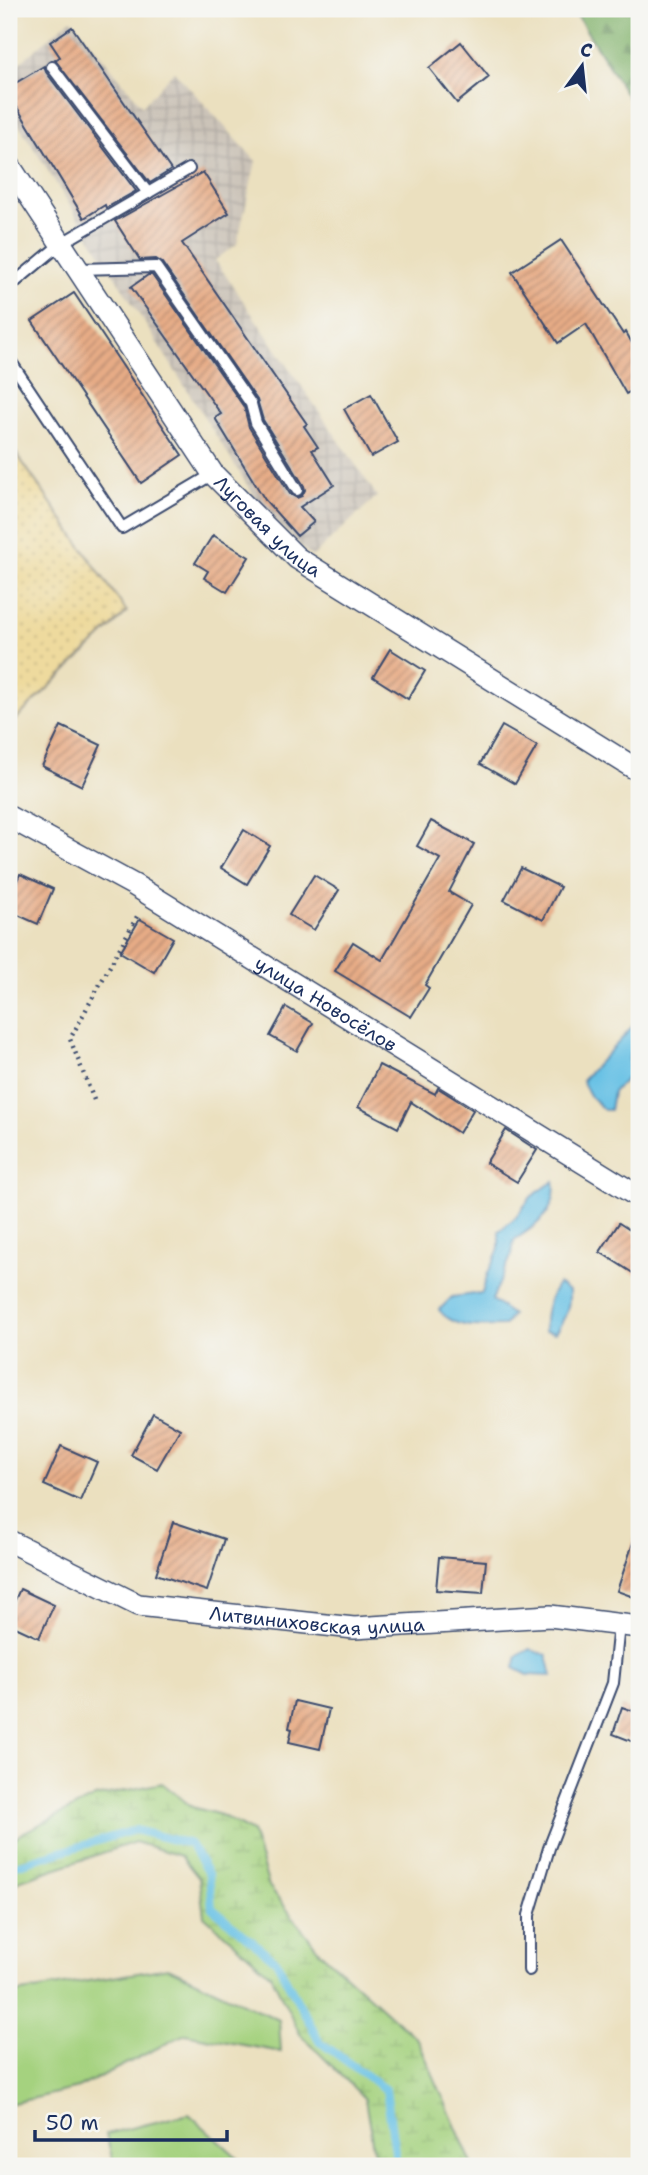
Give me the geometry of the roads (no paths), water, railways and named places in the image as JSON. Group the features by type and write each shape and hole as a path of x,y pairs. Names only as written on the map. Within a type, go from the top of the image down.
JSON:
{"street":[{"name":"Луговая улица","path":"9,165 213,474 297,558 639,771"},
{"name":"улица Новосёлов","path":"9,817 149,894 639,1197"},
{"name":"Литвиниховская улица","path":"9,1541 138,1605 354,1628 550,1616 629,1626"}],"lane":[{"path":"52,67 149,193"},
{"path":"9,287 62,243 189,169"},
{"path":"79,269 156,267 251,404 256,423 297,490"},
{"path":"9,359 122,528 213,474"},
{"path":"529,1970 529,1915 550,1848 613,1683 629,1626"}],"water":[{"path":"638,1019 639,1041 630,1053 630,1075 613,1092 610,1110 604,1110 591,1097 582,1081"},
{"path":"554,1181 555,1192 549,1209 538,1223 514,1240 512,1254 492,1300 512,1315 504,1326 468,1326 445,1316 439,1310 452,1297 482,1293 499,1249 499,1231 516,1217 531,1197"},
{"path":"558,1284 569,1291 569,1303 562,1323 555,1333 545,1331 545,1318 549,1300"},
{"path":"530,1649 547,1655 552,1676 528,1675 514,1668 517,1656"}],"waterway":[{"path":"9,1867 135,1830 190,1844 209,1875 212,1908 276,1961 320,2042 386,2090 397,2166"}]}
